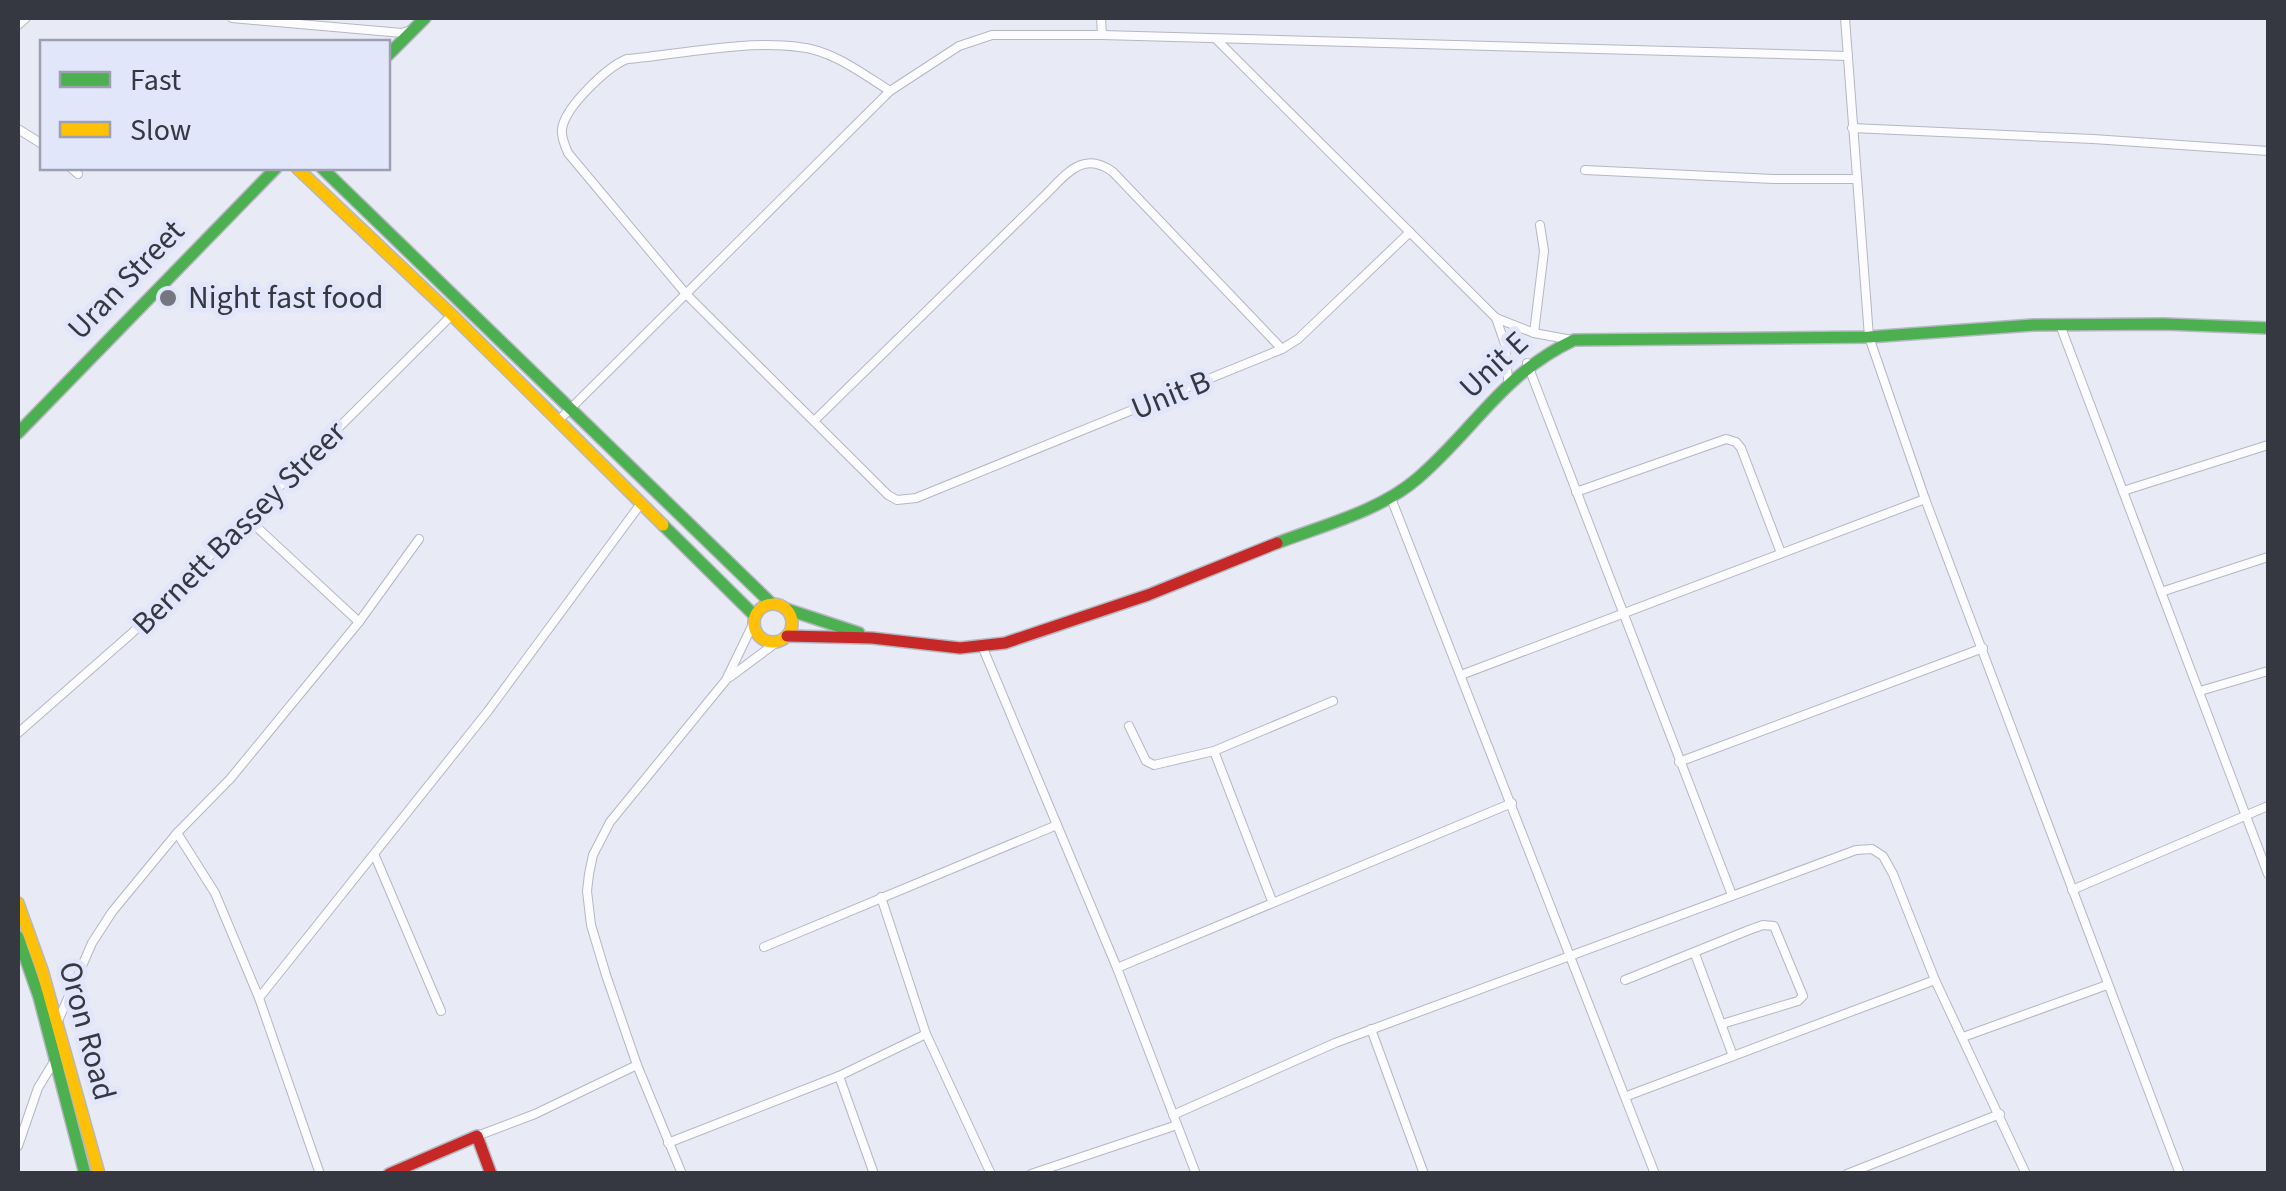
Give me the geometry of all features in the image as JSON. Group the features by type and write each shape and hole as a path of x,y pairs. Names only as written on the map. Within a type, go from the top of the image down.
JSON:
{"main road":[{"path":"390,53 424,18"},
{"name":"Uran Street","path":"18,433 274,170"},
{"path":"299,170 642,502 754,620 760,637 872,638"},
{"path":"324,170 772,604 872,638"},
{"name":"Unit E","path":"872,638 923,646 982,646 1024,638 1148,594 1391,498 1425,474 1508,380 1548,350 1574,340 1868,337 2060,324 2268,328"},
{"path":"754,620 761,607 772,604"},
{"path":"782,639 792,622 786,609"},
{"name":"Oron Road","path":"18,904 37,951 99,1174"},
{"name":"Oron Road","path":"18,937 39,997 84,1174"},
{"path":"390,1174 477,1136 491,1174"}],"street":[{"path":"18,25 26,18"},
{"path":"232,18 402,33 413,30"},
{"path":"1101,18 1102,35"},
{"path":"1844,18 1868,337 2180,1174"},
{"path":"559,420 890,91 959,46 992,35 1848,56"},
{"path":"1216,39 1496,318 1534,333 1574,340"},
{"path":"890,91 846,63 801,46 627,59 614,65 567,113 562,138 568,153 686,294 815,420 1040,200 1078,165 1089,162 1099,162 1113,172 1282,349"},
{"path":"1852,128 2268,151"},
{"path":"18,130 40,143"},
{"path":"1585,170 1773,179 1855,178"},
{"path":"1534,333 1543,265 1540,224"},
{"name":"Unit B","path":"815,420 888,495 897,500 916,498 1282,349 1410,232"},
{"name":"Bernett Bassey Streer","path":"18,733 132,634 452,315"},
{"path":"1496,318 1505,344 1508,380"},
{"path":"2060,324 2268,874"},
{"path":"1527,364 1732,894"},
{"path":"1576,492 1726,439 1736,442 1781,554"},
{"path":"2123,491 2268,445"},
{"path":"1391,498 1655,1174"},
{"path":"1462,675 1925,498"},
{"path":"259,998 488,711 642,502"},
{"path":"248,519 359,622"},
{"path":"58,1022 92,943 112,912 176,833 230,779 359,622 419,539"},
{"path":"2161,592 2268,557"},
{"path":"682,1174 637,1065 591,925 587,891 593,855 610,822 726,680 754,620"},
{"path":"726,680 782,639"},
{"path":"982,646 1117,968 1196,1174"},
{"path":"1679,762 1983,648"},
{"path":"2200,691 2268,671"},
{"path":"1129,726 1146,761 1154,765 1214,751 1332,701"},
{"path":"1214,751 1272,901"},
{"path":"1117,968 1512,804"},
{"path":"2072,890 2268,806"},
{"path":"764,947 1057,825"},
{"path":"176,833 214,893 259,998 320,1174"},
{"path":"1031,1174 1175,1120 1370,1029 1732,894 1856,850 1872,848 1883,856 1893,874 1935,980 2026,1174"},
{"path":"374,856 440,1011"},
{"path":"881,897 926,1034 990,1174"},
{"path":"1625,980 1763,925 1774,926 1803,996 1798,1001 1722,1024"},
{"path":"1695,954 1732,1056"},
{"path":"1627,1096 1935,980"},
{"path":"1963,1037 2107,985"},
{"path":"1370,1029 1424,1174"},
{"path":"668,1143 839,1076 926,1034"},
{"path":"18,1146 38,1088 54,1060"},
{"path":"477,1136 535,1114 637,1065"},
{"path":"839,1076 874,1174"},
{"path":"1847,1174 2000,1114"}],"traffic: fast":[{"path":"390,53 425,18"},
{"path":"18,433 274,170"},
{"path":"324,170 772,604"},
{"path":"1277,543 1351,516 1403,490 1527,369 1574,340 1869,337 2033,325 2268,328"},
{"path":"663,525 755,616"},
{"path":"786,609 859,633"},
{"path":"18,937 39,997 85,1174"}],"traffic: slow":[{"path":"299,170 663,525"},
{"path":"773,604 786,610 792,623 786,636 773,642 760,636 754,623 760,610 773,604"},
{"path":"18,903 42,970 99,1174"}],"traffic: jam":[{"path":"787,636 872,638 960,648 1005,643 1148,595 1277,543"},
{"path":"389,1174 477,1136 491,1174"}],"place":[{"name":"Night fast food","path":"168,298"}]}
